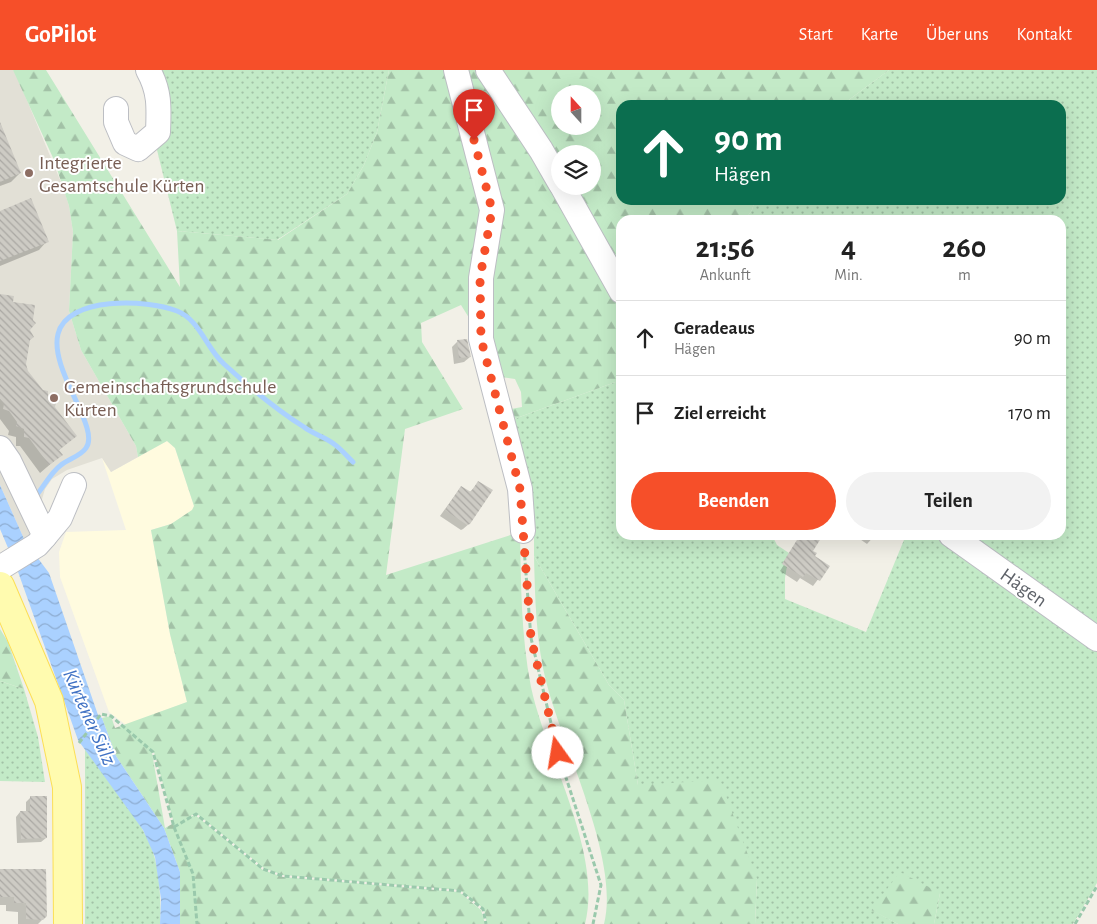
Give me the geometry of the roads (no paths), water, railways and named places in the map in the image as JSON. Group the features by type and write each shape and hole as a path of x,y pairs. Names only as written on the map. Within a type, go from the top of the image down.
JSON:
{"main road":[{"path":"1,573 49,701 67,787 68,924"}],"street":[{"path":"116,109 116,122 125,143 138,149 158,132 160,106 156,85 148,70"},
{"path":"456,70 492,210 480,278 481,339 520,489 523,531"},
{"path":"488,70 551,166"},
{"path":"567,195 616,282"},
{"path":"0,448 42,537"},
{"path":"1,573 42,537 60,518 74,485"},
{"name":"Hägen","path":"957,540 1097,639"}],"water":[{"name":"Kürtener Sülz","path":"0,485 25,541 49,573 98,715 102,718 116,756 164,828 180,872 180,924 160,924 161,899 155,857 143,830 78,740 17,569 0,529"}],"waterway":[{"path":"35,497 57,468 84,451 89,439 87,427 61,364 57,348 58,334 64,322 76,313 92,307 110,304 147,304 164,307 185,315 192,321 224,364 242,380 294,420 334,444 353,462"}],"place":[{"name":"Integrierte Gesamtschule Kürten","path":"29,173"},
{"name":"Gemeinschaftsgrundschule Kürten","path":"54,398"}]}
